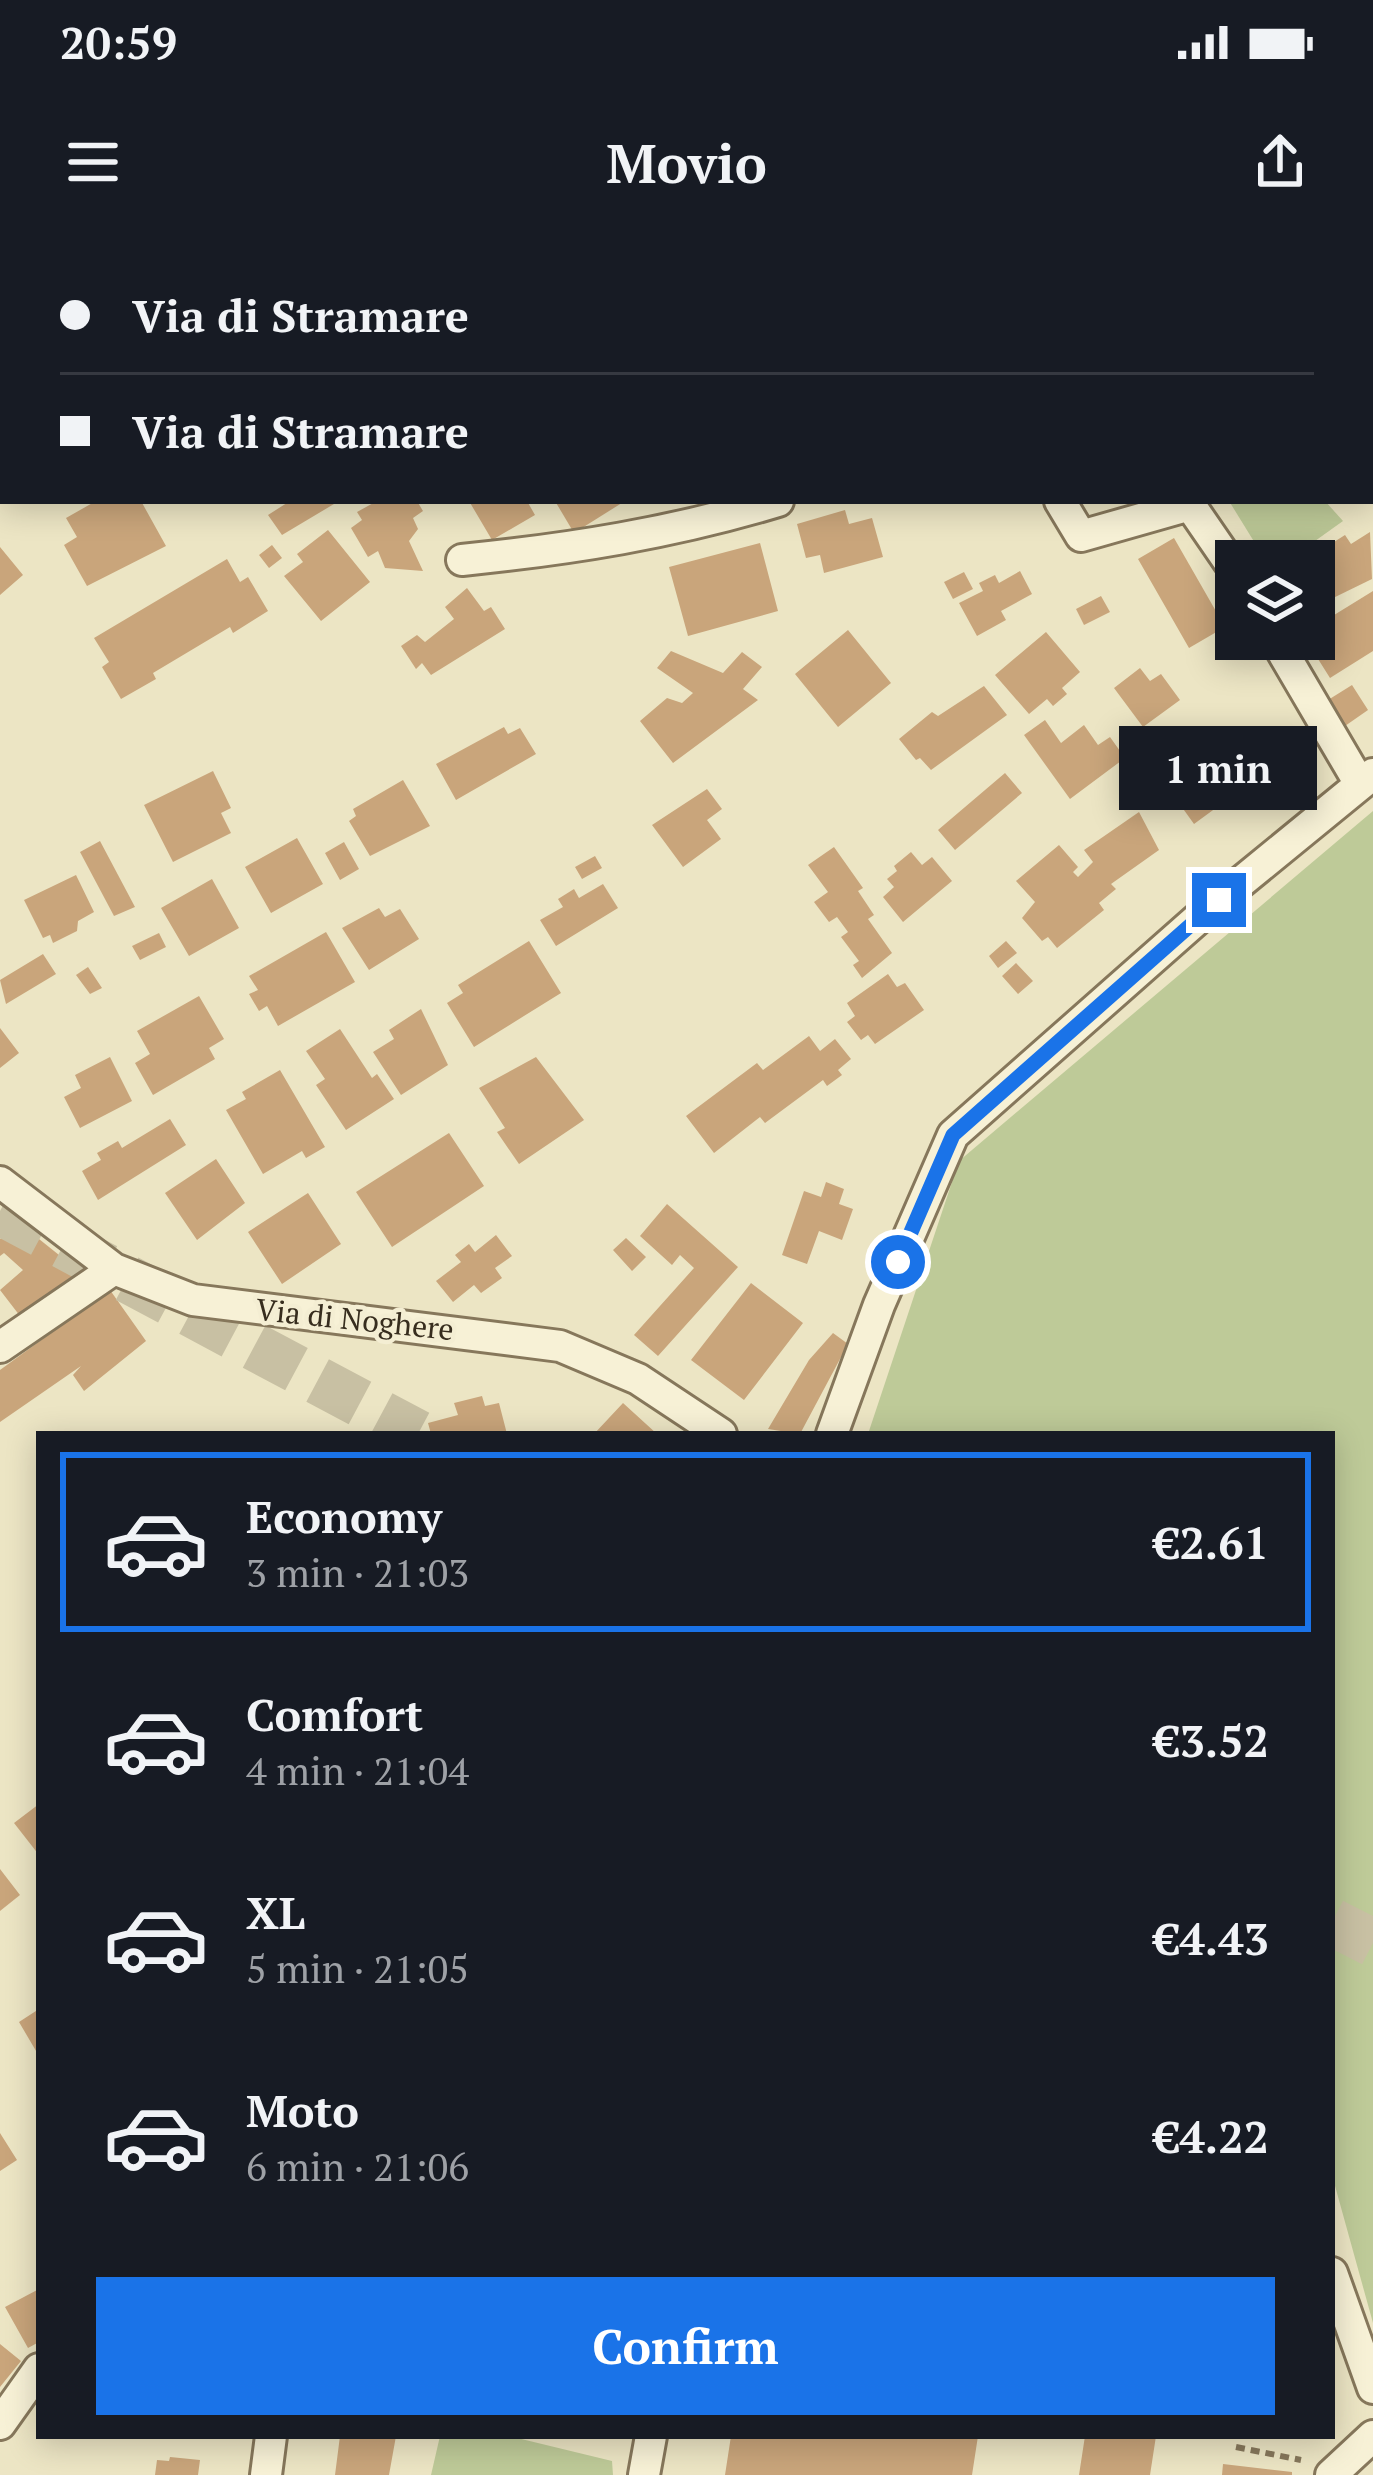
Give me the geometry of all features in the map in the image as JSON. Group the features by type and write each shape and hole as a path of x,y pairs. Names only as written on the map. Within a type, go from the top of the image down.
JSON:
{"street":[{"path":"462,560 594,547 682,530 768,504"},
{"path":"1062,504 1081,536 1190,505 1215,541"},
{"path":"833,1431 879,1305 953,1135 1367,779 1289,660"},
{"name":"Via di Noghere","path":"0,1182 114,1268 193,1300 560,1346 638,1379 716,1431"},
{"path":"0,1347 114,1268"},
{"path":"1335,2281 1373,2388"},
{"path":"0,2424 36,2373"},
{"path":"1332,2471 1373,2436"},
{"path":"266,2475 271,2439"},
{"path":"644,2475 650,2439"}],"path":[{"path":"1236,2447 1332,2471"}],"green space":[{"path":"1231,504 1328,504 1343,521 1316,540 1253,540"},
{"path":"1373,811 1373,2323 1335,2186 1335,1431 869,1431 959,1161"},
{"path":"439,2439 521,2439 612,2461 613,2475 431,2475"}],"building":[{"path":"91,504 143,504 166,546 87,586 64,545 77,537 66,518"},
{"path":"285,504 334,504 282,535 268,515"},
{"path":"372,504 419,504 423,511 413,518 418,529 409,541 423,571 385,568 378,551 368,557 351,528 362,520 357,512"},
{"path":"471,504 529,504 535,515 492,540"},
{"path":"557,504 620,504 574,533"},
{"path":"845,510 849,524 872,518 883,557 824,573 820,555 806,558 797,524"},
{"path":"328,530 370,582 321,621 284,576 303,562 297,554"},
{"path":"1370,532 1372,579 1335,597 1335,541 1345,535 1351,544"},
{"path":"1174,538 1215,610 1215,633 1189,648 1138,559"},
{"path":"760,543 778,611 688,636 669,567"},
{"path":"272,545 282,558 269,568 259,555"},
{"path":"0,547 23,575 0,595"},
{"path":"227,559 240,582 248,577 268,611 233,633 230,627 153,673 156,679 121,699 102,667 109,662 94,638"},
{"path":"1020,571 1032,594 1001,611 1006,620 977,636 959,603 983,591 979,583 995,575 999,583"},
{"path":"964,572 973,589 953,599 944,582"},
{"path":"467,588 484,611 491,607 505,629 431,675 422,663 416,669 401,646 417,635 425,642 454,619 445,607"},
{"path":"1373,591 1373,651 1330,678 1319,660 1335,660 1335,614"},
{"path":"1101,596 1110,612 1084,625 1076,609"},
{"path":"848,630 891,683 838,727 795,674"},
{"path":"1046,632 1080,672 1062,688 1067,694 1053,706 1047,699 1029,714 995,675"},
{"path":"671,651 723,673 742,652 762,667 743,689 758,700 673,763 640,721 667,698 682,703 693,693 657,668"},
{"path":"1140,668 1150,681 1161,674 1180,700 1143,727 1114,688"},
{"path":"1352,685 1368,710 1345,726 1328,700"},
{"path":"984,686 1007,715 931,770 920,758 916,760 899,739 932,712 938,716"},
{"path":"1045,720 1061,743 1084,725 1098,745 1110,737 1125,758 1070,799 1024,735"},
{"path":"504,727 508,734 520,728 536,754 456,800 436,764"},
{"path":"1212,752 1223,768 1229,764 1235,773 1229,777 1239,791 1194,824 1166,785"},
{"path":"213,771 231,808 221,813 231,833 173,862 144,805"},
{"path":"1005,773 1022,793 955,850 938,830"},
{"path":"403,780 430,826 370,856 349,821 356,816 353,809"},
{"path":"707,789 722,809 707,820 721,839 683,867 652,825"},
{"path":"1139,812 1159,850 1111,884 1116,889 1099,903 1104,910 1057,948 1048,937 1042,941 1022,918 1035,902 1016,881 1059,845 1078,867 1073,872 1078,877 1093,862 1084,850"},
{"path":"297,838 323,884 271,913 245,867"},
{"path":"100,841 135,907 114,916 80,852"},
{"path":"344,842 359,869 340,880 325,853"},
{"path":"834,847 863,888 858,891 874,915 868,919 892,953 862,978 853,965 859,961 841,937 848,932 837,917 829,922 814,902 828,892 808,865"},
{"path":"911,852 922,865 932,857 952,881 903,922 883,897 894,887 887,879 897,871 894,866"},
{"path":"595,856 602,868 582,879 575,867"},
{"path":"76,875 94,912 78,921 77,931 53,943 50,935 43,938 24,900"},
{"path":"212,879 239,928 189,956 161,908"},
{"path":"603,884 618,908 556,946 540,920 563,907 558,899 574,889 579,898"},
{"path":"379,908 385,917 400,909 419,939 369,970 342,928"},
{"path":"326,932 355,982 278,1026 267,1006 259,1011 249,994 258,990 249,976"},
{"path":"159,933 166,947 140,960 132,946"},
{"path":"529,941 561,993 474,1047 447,1003 463,993 458,985"},
{"path":"1006,941 1017,953 998,968 989,956"},
{"path":"43,954 56,974 6,1004 0,980"},
{"path":"1016,963 1033,981 1018,994 1002,976"},
{"path":"88,967 102,988 90,994 76,975"},
{"path":"888,974 897,987 905,983 924,1010 875,1044 868,1035 861,1040 847,1022 855,1016 847,1003"},
{"path":"199,996 224,1039 209,1048 215,1059 153,1095 135,1063 150,1054 137,1031"},
{"path":"421,1009 448,1065 401,1095 373,1052 394,1039 389,1030"},
{"path":"0,1028 19,1053 0,1068"},
{"path":"340,1029 372,1078 377,1074 394,1099 346,1130 316,1085 325,1079 306,1051"},
{"path":"809,1036 820,1051 835,1039 851,1059 838,1070 842,1075 827,1086 823,1080 765,1123 760,1117 714,1153 686,1116 757,1063 763,1070"},
{"path":"110,1057 132,1101 80,1128 64,1097 81,1088 75,1075"},
{"path":"536,1057 584,1120 519,1164 497,1132 505,1128 479,1088"},
{"path":"280,1070 325,1147 306,1158 302,1151 263,1174 226,1110 246,1099 242,1092"},
{"path":"170,1119 186,1145 98,1200 82,1171 101,1160 97,1153 118,1141 122,1148"},
{"path":"449,1133 484,1186 392,1247 356,1192"},
{"path":"216,1159 245,1203 197,1240 165,1193"},
{"path":"826,1182 844,1189 839,1204 853,1209 842,1240 819,1231 807,1264 782,1255 804,1191 821,1197"},
{"path":"308,1193 341,1244 282,1284 248,1232"},
{"path":"667,1204 738,1267 658,1356 634,1335 694,1268 680,1255 672,1265 640,1236"},
{"path":"19,1223 84,1275 20,1316 0,1290 23,1270 4,1253 0,1256 0,1239"},
{"path":"496,1235 512,1256 495,1268 502,1278 481,1293 474,1285 453,1302 436,1281 461,1262 455,1255 469,1244 475,1252"},
{"path":"626,1238 646,1257 632,1271 613,1250"},
{"path":"751,1283 803,1323 744,1400 691,1360"},
{"path":"110,1290 146,1341 84,1391 73,1375 81,1366 0,1422 0,1370"},
{"path":"833,1333 848,1344 802,1431 768,1429 809,1360"},
{"path":"482,1396 485,1406 499,1403 506,1431 430,1431 428,1423 458,1415 454,1403"},
{"path":"623,1403 654,1431 597,1431"},
{"path":"36,1806 36,1851 14,1823"},
{"path":"0,1869 20,1895 0,1911"},
{"path":"36,2011 36,2051 19,2022"},
{"path":"0,2133 17,2160 0,2171"},
{"path":"36,2291 36,2344 28,2348 5,2307"},
{"path":"0,2344 21,2361 0,2387"},
{"path":"340,2439 395,2439 389,2475 335,2475"},
{"path":"731,2439 978,2439 972,2475 725,2475"},
{"path":"1085,2439 1156,2439 1150,2475 1079,2475"},
{"path":"170,2457 200,2460 198,2475 155,2475 157,2460 169,2461"},
{"path":"1223,2464 1292,2472 1292,2475 1222,2475"}],"tunnel":[{"path":"0,1211 412,1431"},
{"path":"1335,1924 1373,1943"}],"route":[{"path":"898,1262 953,1135 1219,900"}]}
